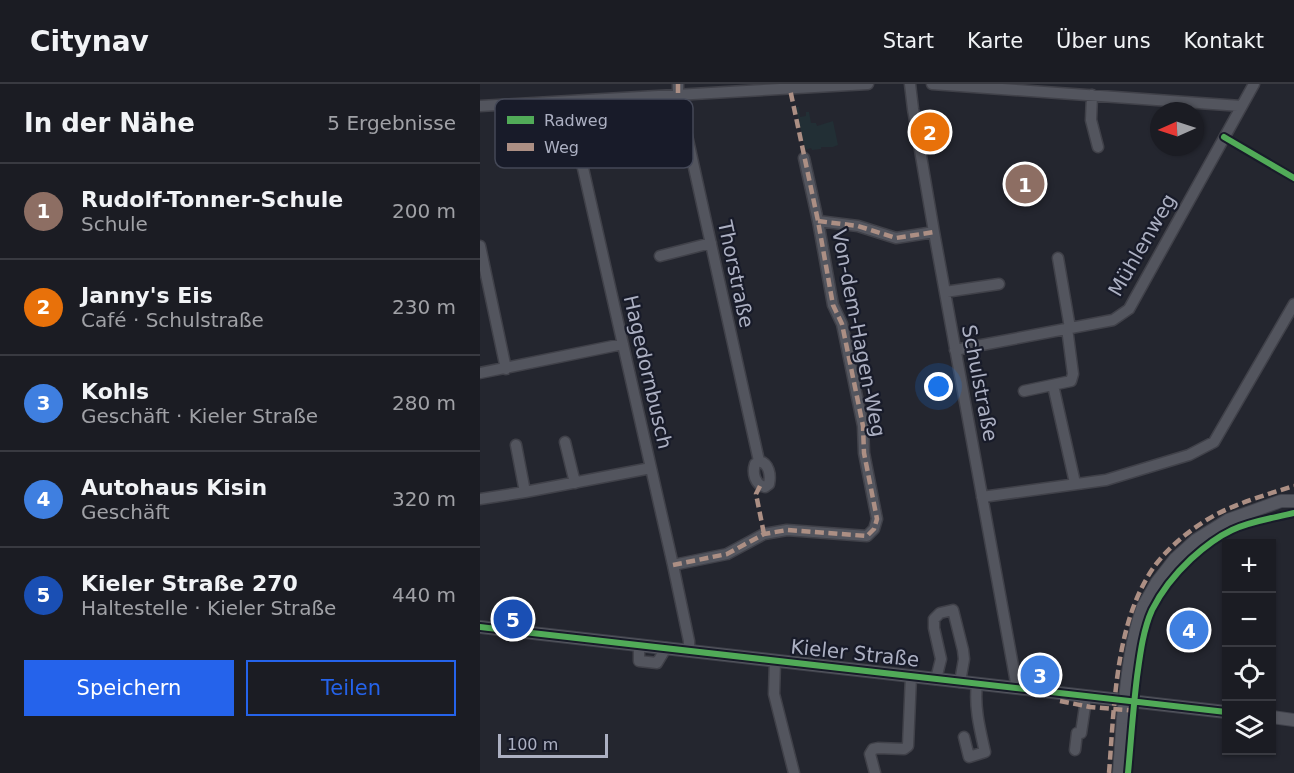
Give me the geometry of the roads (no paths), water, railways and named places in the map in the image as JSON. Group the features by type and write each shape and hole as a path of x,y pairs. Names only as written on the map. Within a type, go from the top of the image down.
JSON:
{"main road":[{"path":"1119,773 1129,664 1136,627 1143,607 1157,582 1175,559 1196,540 1228,520 1288,501 1294,492"},
{"name":"Kieler Straße","path":"480,627 1222,711"},
{"path":"1276,718 1294,720"}],"street":[{"path":"596,99 678,90 868,84"},
{"name":"Schulstraße","path":"910,84 934,232 1017,688"},
{"path":"932,84 1241,106"},
{"name":"Mühlenweg","path":"955,350 1113,320 1129,309 1254,84"},
{"path":"1092,95 1092,120 1098,147"},
{"path":"480,106 495,105"},
{"name":"Von-dem-Hagen-Weg","path":"673,565 727,554 764,534 787,530 867,536 874,529 878,519 864,453 863,426 842,324 833,305 804,158"},
{"name":"Thorstraße","path":"693,160 759,461"},
{"name":"Hagedornbusch","path":"583,168 673,565 689,641 689,651"},
{"name":"Von-dem-Hagen-Weg","path":"818,221 858,226 896,238 934,232"},
{"path":"660,256 711,243"},
{"path":"480,246 506,369"},
{"path":"1024,391 1073,379 1058,258"},
{"path":"945,292 999,284"},
{"path":"982,497 1106,480 1189,455 1214,442 1294,304"},
{"path":"480,373 623,344"},
{"path":"1053,385 1075,483"},
{"path":"565,442 575,483"},
{"path":"516,445 525,492"},
{"path":"480,499 651,468"},
{"path":"936,679 941,659 934,619 940,613 953,610 964,659 960,682"},
{"path":"776,661 774,694 795,773"},
{"path":"874,773 870,754 873,749 904,749 908,746 911,676"},
{"path":"963,737 969,757 985,752 976,707 977,684"},
{"path":"1075,750 1077,733 1081,733 1085,696"}],"place":[{"name":"Janny's Eis","path":"930,132"},
{"name":"Rudolf-Tonner-Schule","path":"1025,184"},
{"name":"Kieler Straße 270","path":"513,619"},
{"name":"Autohaus Kisin","path":"1189,630"},
{"name":"Kohls","path":"1040,675"}]}
